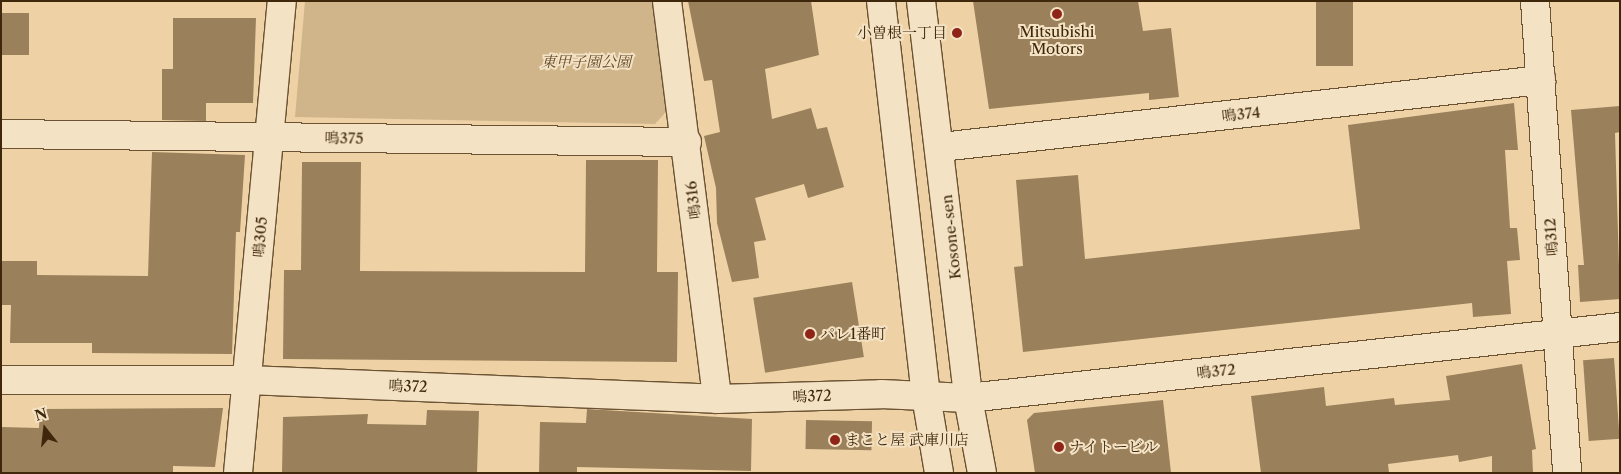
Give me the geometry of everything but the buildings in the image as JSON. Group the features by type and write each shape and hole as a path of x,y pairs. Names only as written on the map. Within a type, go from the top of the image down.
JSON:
{"street":[{"name":"鳴305","path":"238,473 282,1"},
{"name":"鳴316","path":"666,1 687,142 716,399"},
{"path":"881,1 926,396 939,473"},
{"name":"Kosone-sen","path":"921,1 941,146 968,398 982,473"},
{"name":"鳴312","path":"1536,1 1567,473"},
{"name":"鳴374","path":"941,146 1541,80"},
{"name":"鳴375","path":"1,134 687,142"},
{"name":"鳴372","path":"1,380 246,380 716,399 926,396 968,398 1620,328"}],"green space":[{"name":"東甲子園公園","path":"305,1 653,1 666,112 655,124 295,117"}],"place":[{"name":"Mitsubishi Motors","path":"1057,14"},
{"name":"小曽根一丁目","path":"957,33"},
{"name":"パレ1番町","path":"810,334"},
{"name":"まこと屋 武庫川店","path":"835,440"},
{"name":"ナイトービル","path":"1059,447"}]}
